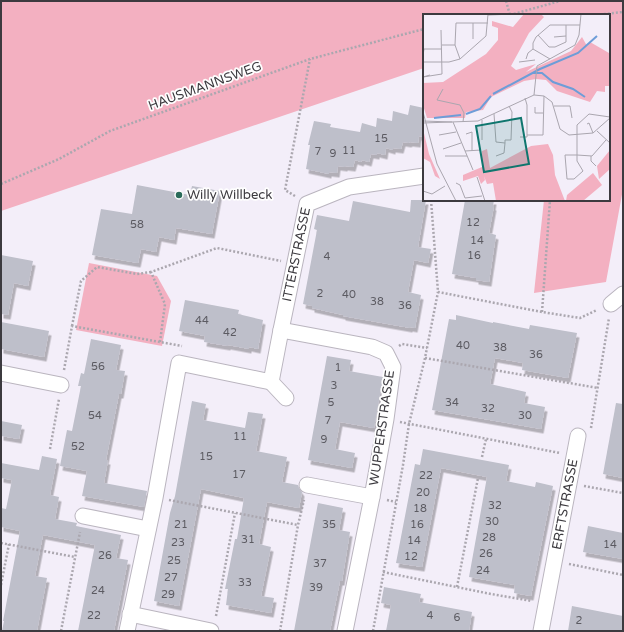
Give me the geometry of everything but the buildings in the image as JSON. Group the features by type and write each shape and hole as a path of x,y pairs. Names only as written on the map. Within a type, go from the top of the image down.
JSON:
{"street":[{"name":"ITTERSTRASSE","path":"281,330 307,204 349,187 423,176"},
{"path":"611,304 623,294"},
{"name":"WUPPERSTRASSE","path":"281,330 372,347 386,353 393,367 386,419 372,497 345,631"},
{"path":"272,382 281,330"},
{"path":"127,631 155,498 179,363 272,382 286,398"},
{"path":"1,373 61,385"},
{"name":"ERFTSTRASSE","path":"541,631 578,436"},
{"name":"WUPPERSTRASSE","path":"307,485 372,497"},
{"path":"83,516 148,529"},
{"path":"130,614 212,631"}],"path":[{"path":"506,1 510,14"},
{"path":"514,14 560,1"},
{"path":"605,14 623,12"},
{"name":"HAUSMANNSWEG","path":"1,184 59,159 110,131 310,59 423,30"},
{"path":"307,204 285,190 310,59"},
{"path":"373,631 409,424 425,358 438,292 431,201"},
{"path":"542,312 550,201"},
{"path":"50,449 81,281 97,267 137,274 151,272 217,248 294,264"},
{"path":"151,272 165,304 160,342"},
{"path":"438,292 580,318 611,304"},
{"path":"578,436 590,435 611,304"},
{"path":"72,326 182,346 179,363"},
{"path":"386,353 402,344 427,348"},
{"path":"425,358 598,388"},
{"path":"386,419 574,456"},
{"path":"482,457 486,439"},
{"path":"457,587 478,478"},
{"path":"569,483 623,493"},
{"path":"280,631 298,525 307,485"},
{"path":"155,498 298,525"},
{"path":"216,616 235,513"},
{"path":"61,631 83,516"},
{"path":"1,543 75,557"},
{"path":"1,585 9,544"},
{"path":"554,561 623,575"},
{"path":"384,572 547,603"}],"shaded area":[{"path":"1,1 623,1 623,189 606,282 534,293 544,201 610,201 610,14 423,14 423,68 1,211"},
{"path":"89,263 157,276 171,301 162,346 76,330"}],"place":[{"name":"Willy Willbeck","path":"179,195"}]}
